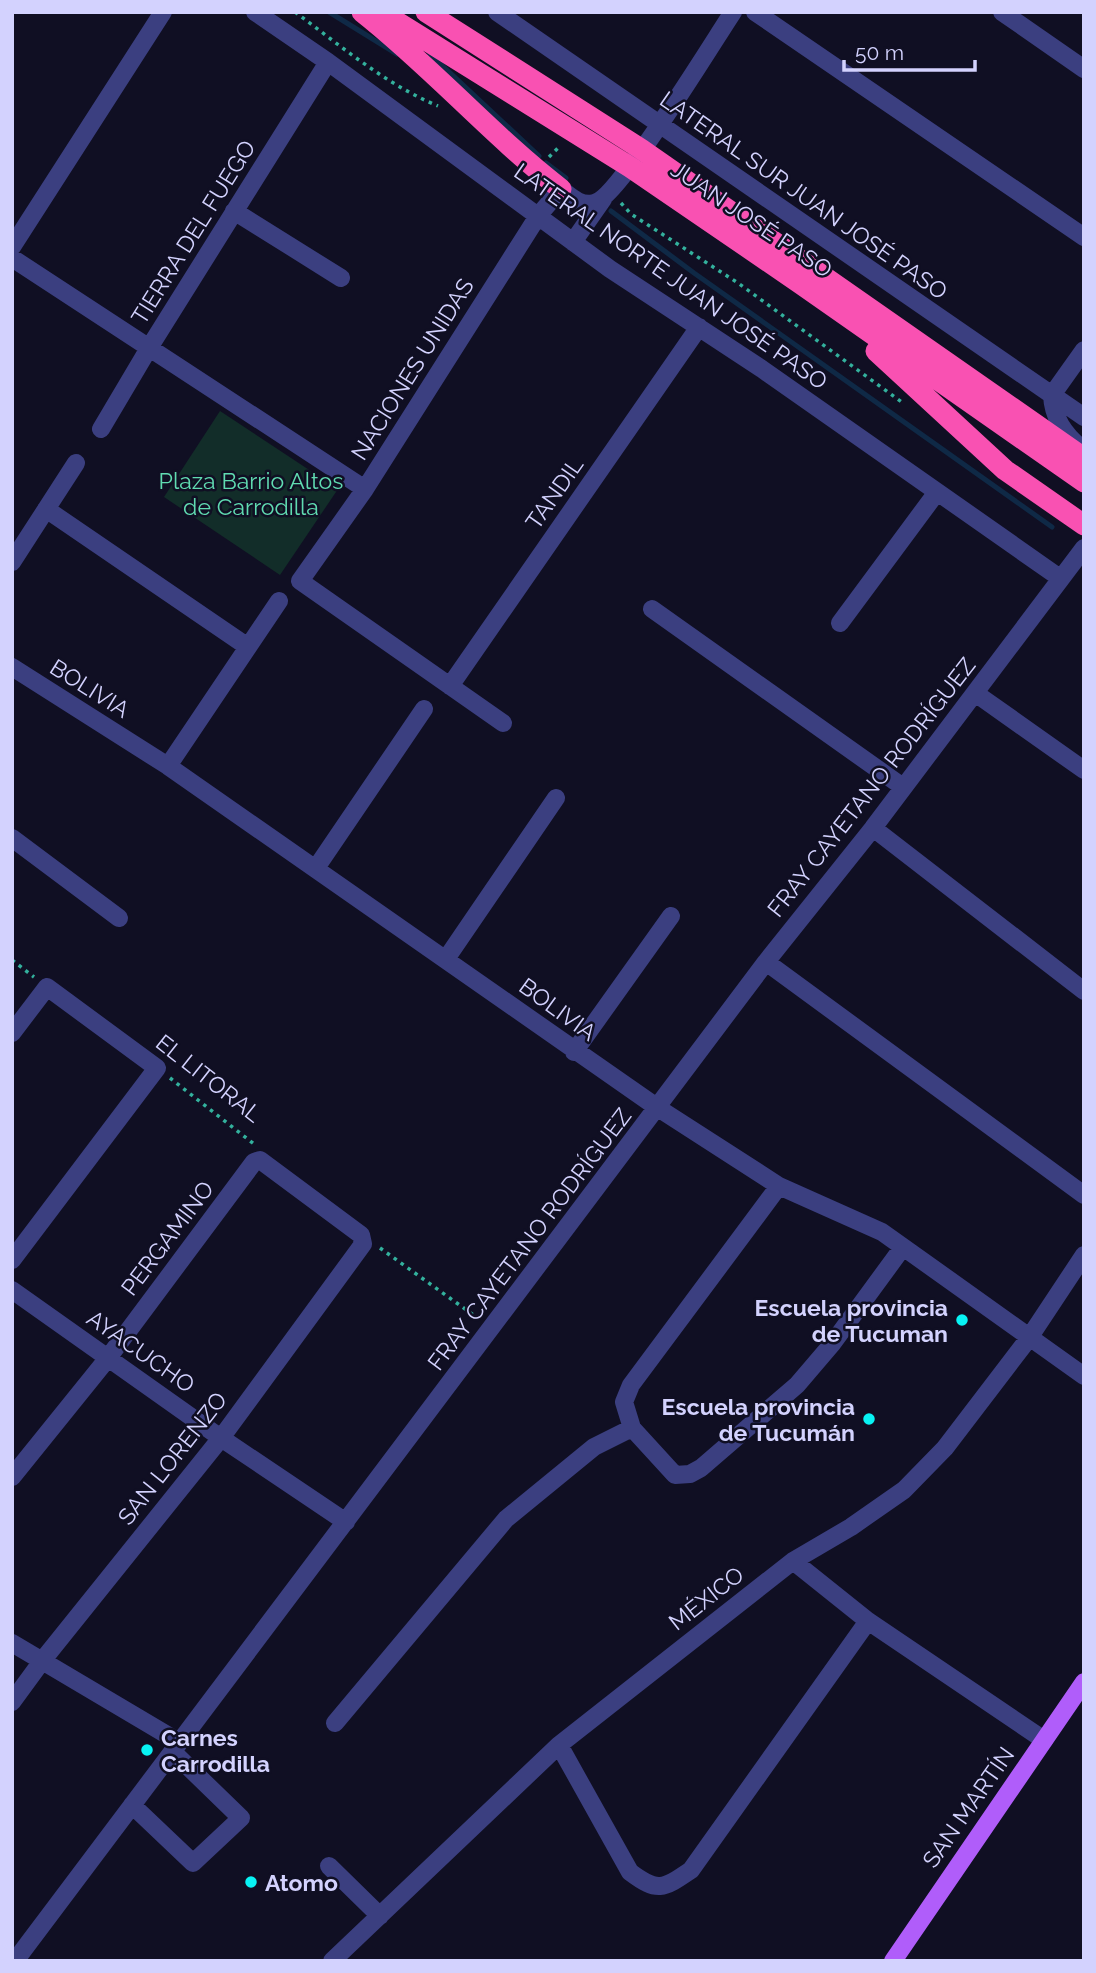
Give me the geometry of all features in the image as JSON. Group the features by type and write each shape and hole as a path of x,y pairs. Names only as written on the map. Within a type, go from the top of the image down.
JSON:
{"highway":[{"path":"362,12 561,189"},
{"name":"JUAN JOSÉ PASO","path":"381,12 636,158 802,284 1084,482"},
{"name":"JUAN JOSÉ PASO","path":"426,12 636,158 1084,458"},
{"path":"802,284 1004,470 1084,525"}],"main road":[{"name":"SAN MARTÍN","path":"893,1961 1082,1688"}],"street":[{"path":"12,247 163,12"},
{"name":"LATERAL NORTE JUAN JOSÉ PASO","path":"255,12 328,62 573,242 1060,578"},
{"name":"LATERAL SUR JUAN JOSÉ PASO","path":"497,12 1084,417"},
{"path":"573,242 636,158 733,12"},
{"path":"755,12 1084,237"},
{"path":"1002,12 1084,69"},
{"name":"TIERRA DEL FUEGO","path":"101,429 328,62"},
{"path":"561,189 586,204 594,204 609,193"},
{"name":"NACIONES UNIDAS","path":"450,686 300,581 365,489 538,216 561,189"},
{"path":"234,211 341,278"},
{"path":"12,258 365,489"},
{"name":"TANDIL","path":"450,686 699,327"},
{"path":"1084,350 1052,395 1052,407 1058,423 1084,450"},
{"path":"12,562 76,463"},
{"path":"839,623 937,492"},
{"path":"46,509 248,647"},
{"name":"FRAY CAYETANO RODRÍGUEZ","path":"15,1961 766,962 873,828 1084,548"},
{"path":"168,766 279,601"},
{"path":"652,609 903,788"},
{"name":"BOLIVIA","path":"12,667 168,766 446,959 574,1052 658,1108 779,1186 882,1232 1084,1377"},
{"path":"450,686 503,723"},
{"path":"975,693 1084,770"},
{"path":"316,868 424,709"},
{"path":"446,959 556,798"},
{"path":"873,828 1084,991"},
{"path":"12,838 119,918"},
{"path":"574,1052 671,916"},
{"path":"766,962 1084,1195"},
{"path":"12,1033 47,987"},
{"name":"EL LITORAL","path":"47,987 157,1068"},
{"path":"12,1260 157,1068"},
{"name":"EL LITORAL","path":"257,1160 363,1237"},
{"name":"PERGAMINO","path":"12,1477 108,1358 257,1160"},
{"path":"779,1186 631,1385 624,1402 632,1428 675,1475 690,1474 701,1468 797,1385 832,1344 903,1247"},
{"name":"SAN LORENZO","path":"12,1702 220,1438 363,1244 363,1237"},
{"name":"MÉXICO","path":"332,1961 559,1745 793,1561 851,1527 904,1490 945,1448 1029,1338 1084,1255"},
{"name":"AYACUCHO","path":"12,1290 220,1438 346,1522"},
{"path":"335,1723 506,1519 594,1447 632,1428"},
{"path":"793,1561 868,1621 1044,1740"},
{"path":"559,1745 630,1872 648,1885 668,1886 691,1870 868,1621"},
{"path":"12,1643 176,1747 241,1818 193,1863 132,1805"},
{"path":"329,1866 380,1916"}],"path":[{"path":"295,12 392,82 439,106"},
{"path":"539,172 562,143"},
{"path":"609,193 631,214 738,283 907,407"},
{"path":"12,960 47,987"},
{"name":"EL LITORAL","path":"157,1068 254,1144 257,1160"},
{"path":"363,1237 492,1329"}],"green space":[{"name":"Plaza Barrio Altos de Carrodilla","path":"220,411 338,489 280,575 164,497"}],"waterway":[{"path":"329,12 397,54"},
{"path":"430,54 539,156"},
{"path":"546,163 566,178"},
{"path":"611,211 1052,527"}],"place":[{"name":"Escuela provincia de Tucuman","path":"962,1320"},
{"name":"Escuela provincia de Tucumán","path":"869,1419"},
{"name":"Carnes Carrodilla","path":"147,1750"},
{"name":"Atomo","path":"251,1882"}]}
